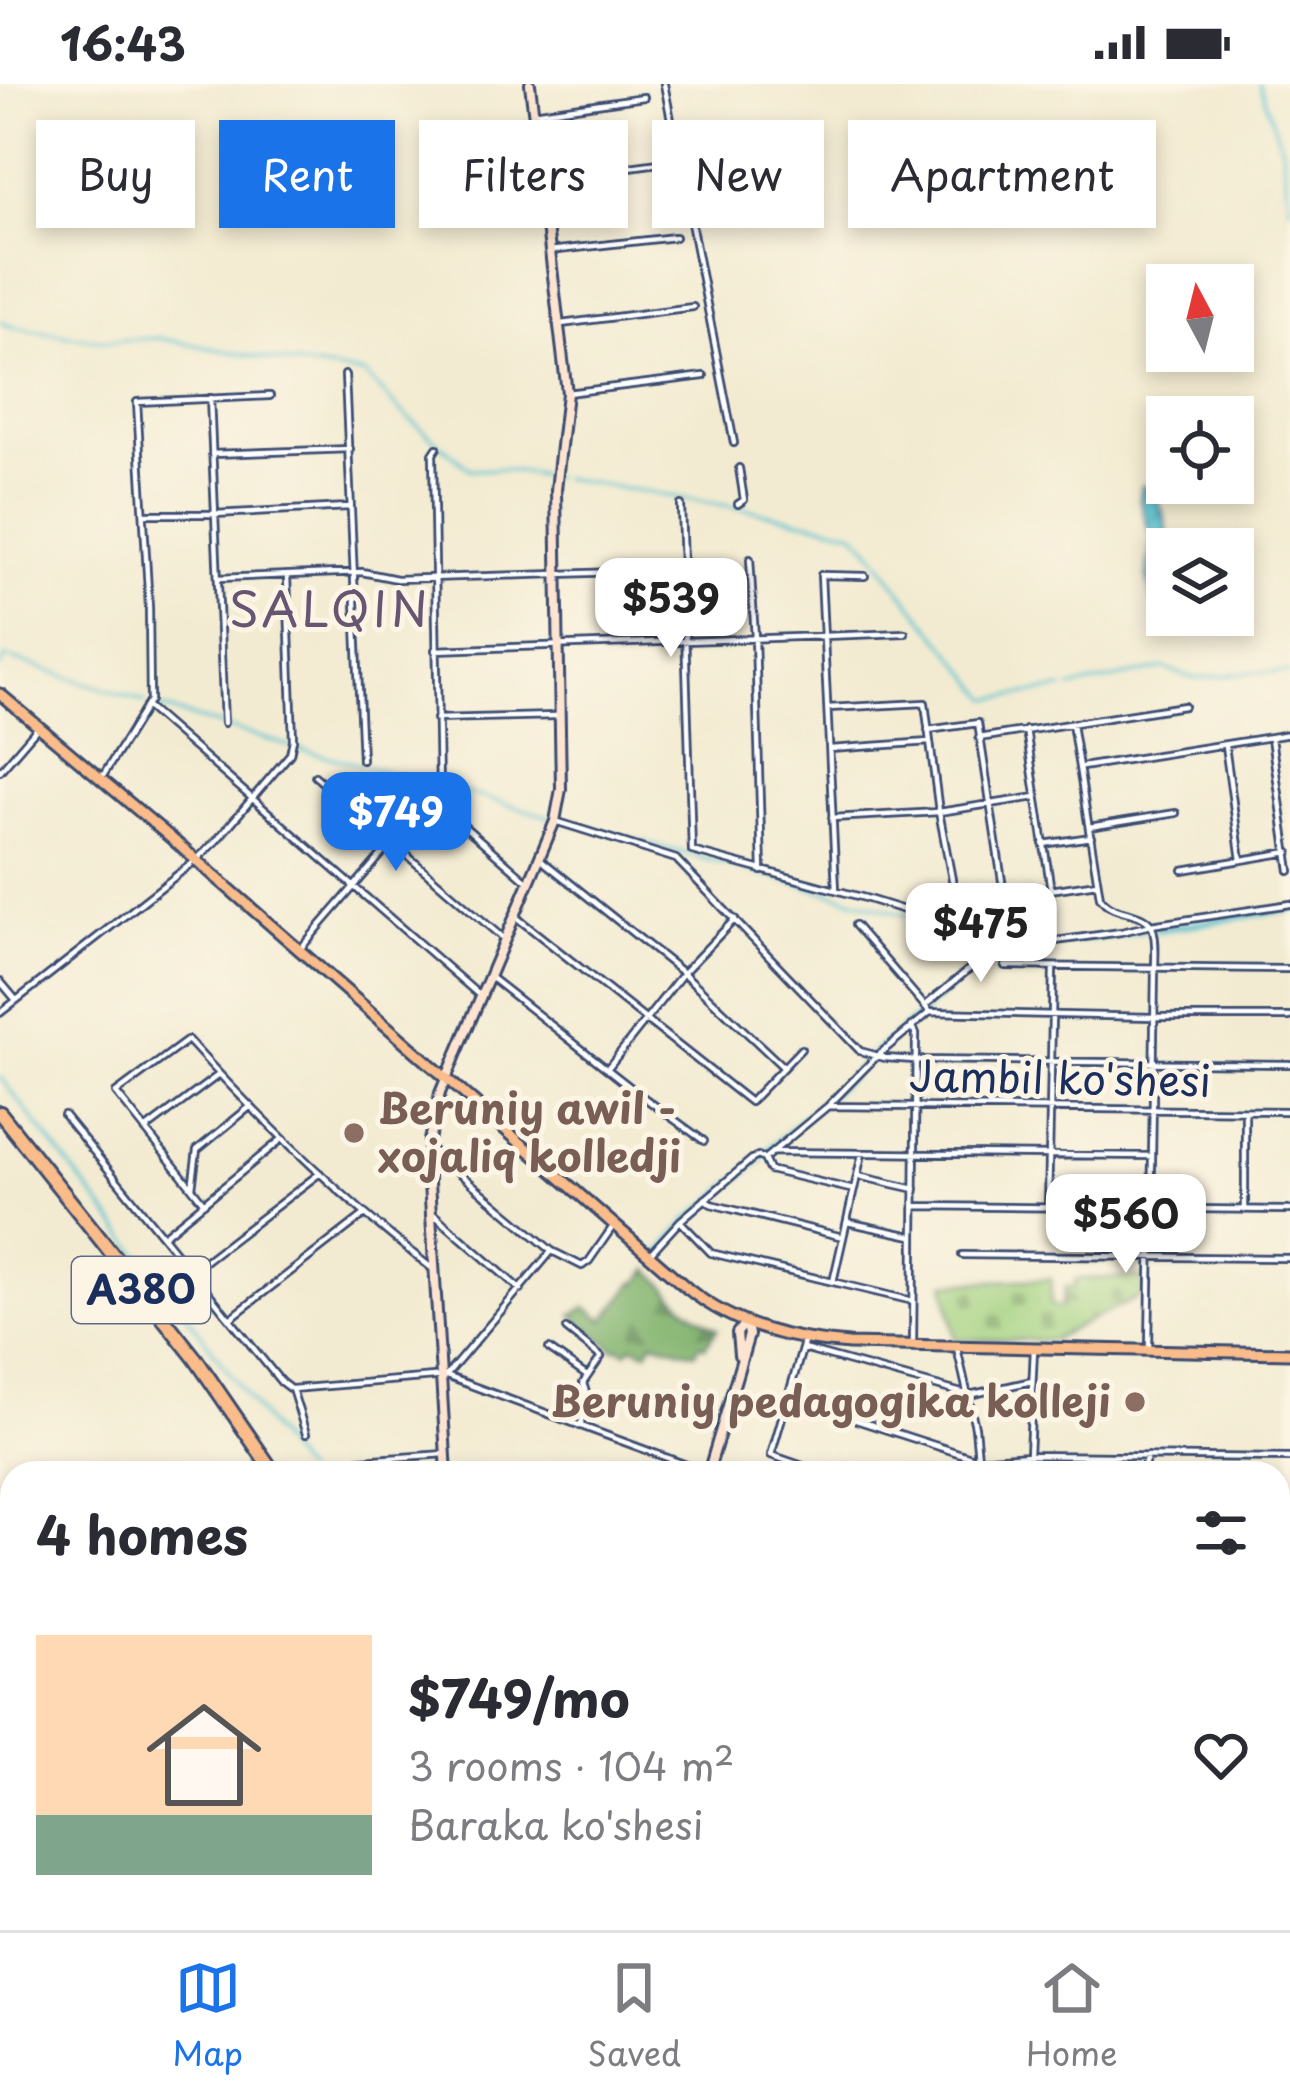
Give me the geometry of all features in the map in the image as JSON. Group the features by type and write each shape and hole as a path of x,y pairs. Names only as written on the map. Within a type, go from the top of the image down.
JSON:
{"highway":[{"name":"A380","path":"0,1113 195,1358 266,1461"}],"main road":[{"path":"0,694 706,1304 744,1329 763,1329 804,1344 1290,1353"}],"street":[{"path":"530,84 534,120"},
{"path":"664,84 734,443"},
{"path":"533,113 644,97"},
{"path":"446,1461 431,1212 433,1119 555,821 562,789 556,485 567,393 547,228"},
{"path":"549,251 674,237"},
{"path":"558,324 693,307"},
{"path":"345,375 362,760"},
{"path":"567,393 704,376"},
{"path":"101,779 150,700 137,402 270,396"},
{"path":"211,398 224,723"},
{"path":"212,454 350,448"},
{"path":"299,951 439,788 434,576 437,448"},
{"path":"738,504 744,500 739,468"},
{"path":"681,505 692,851 962,928 991,944 1012,946 1290,904"},
{"path":"145,514 352,507"},
{"path":"750,559 762,871"},
{"path":"218,578 354,573 398,579 683,570"},
{"path":"836,890 821,574 865,576"},
{"path":"0,1013 195,861 290,754 287,576"},
{"path":"436,650 905,633"},
{"path":"828,708 926,703 939,812 962,928"},
{"path":"979,738 1184,706"},
{"path":"148,708 482,998"},
{"path":"436,719 562,716"},
{"path":"928,730 978,723 1012,946"},
{"path":"1072,724 1104,904 1142,918 1154,933 1149,1350"},
{"path":"0,771 39,726"},
{"path":"1026,730 1051,890"},
{"path":"1080,767 1290,734"},
{"path":"1271,738 1290,871"},
{"path":"830,749 929,742"},
{"path":"1225,746 1241,860"},
{"path":"315,776 505,940"},
{"path":"832,818 939,812 1036,796"},
{"path":"432,798 529,882"},
{"path":"1089,827 1176,813"},
{"path":"555,821 676,859 860,1051 915,1060 1290,1064"},
{"path":"1043,844 1090,837"},
{"path":"1183,870 1288,852"},
{"path":"539,858 683,973 782,1066"},
{"path":"956,904 1097,883"},
{"path":"515,916 750,1102 802,1049"},
{"path":"607,1069 683,973 735,919"},
{"path":"855,925 928,1008 1053,1015 1290,1017"},
{"path":"764,1159 828,1106 991,951 991,944"},
{"path":"1005,966 1290,969"},
{"path":"1048,1207 1053,968"},
{"path":"490,976 704,1141"},
{"path":"0,981 16,1000"},
{"path":"912,1026 916,1034 913,1347"},
{"path":"204,1203 116,1093 188,1040 282,1139 434,1270"},
{"path":"145,1130 219,1074"},
{"path":"192,1188 196,1150 252,1105"},
{"name":"Jambil ko'shesi","path":"828,1106 1290,1111"},
{"path":"1245,1111 1245,1209"},
{"path":"64,1115 281,1382 292,1389 443,1377 675,1461"},
{"path":"163,1236 282,1139"},
{"path":"429,1148 552,1251 582,1266 615,1225"},
{"path":"773,1152 1151,1156"},
{"path":"833,1282 862,1154"},
{"path":"649,1255 705,1199 758,1156 769,1170 854,1190"},
{"path":"192,1271 320,1173"},
{"path":"858,1176 915,1189"},
{"path":"705,1199 843,1237"},
{"path":"915,1207 1290,1210"},
{"path":"431,1212 521,1290"},
{"path":"231,1318 364,1214"},
{"path":"680,1222 711,1253 913,1301"},
{"path":"847,1222 913,1237"},
{"path":"443,1377 552,1251"},
{"path":"962,1255 1290,1258"},
{"path":"566,1329 601,1357 583,1383 589,1402 580,1426"},
{"path":"711,1461 740,1363 744,1329"},
{"path":"788,1461 771,1455 804,1344 969,1395 1032,1381"},
{"path":"549,1348 587,1376"},
{"path":"958,1348 977,1459"},
{"path":"1029,1455 1034,1349"},
{"path":"292,1389 307,1434"},
{"path":"788,1398 977,1459 1029,1455 1290,1458"},
{"path":"348,1461 446,1454"},
{"path":"1146,1461 1147,1456"}],"green space":[{"path":"649,1269 685,1307 717,1329 695,1353 652,1342 647,1352 632,1346 627,1352 614,1349 572,1315 586,1307 604,1320"},
{"path":"1142,1277 1143,1295 1055,1340 955,1339 945,1283 1051,1279 1051,1306 1062,1307 1065,1287 1075,1287 1075,1279"}],"water":[{"path":"1146,486 1146,504 1159,504 1167,528 1148,528 1140,500"}],"waterway":[{"path":"1259,84 1282,148 1290,207"},
{"path":"0,322 105,341 158,338 364,374 471,470 502,469 553,477"},
{"path":"562,478 853,531 990,699 1063,689"},
{"path":"0,668 6,657 145,702"},
{"path":"1071,688 1164,668 1195,679 1290,673"},
{"path":"154,706 289,746"},
{"path":"295,748 438,785"},
{"path":"447,787 550,817"},
{"path":"559,819 834,894 961,932 988,946"},
{"path":"1157,930 1290,909"},
{"path":"995,949 1014,951 1150,931"},
{"path":"930,1006 996,952"},
{"path":"874,1053 927,1009"},
{"path":"763,1155 871,1057"},
{"path":"0,1077 190,1319 294,1461"},
{"path":"714,1200 760,1159"},
{"path":"687,1222 708,1205"},
{"path":"661,1253 683,1227"}],"place":[{"name":"Beruniy awil - xojaliq kolledji","path":"354,1133"},
{"name":"Beruniy pedagogika kolleji","path":"1135,1402"}],"district":[{"name":"SALQIN","path":"330,610"}]}
